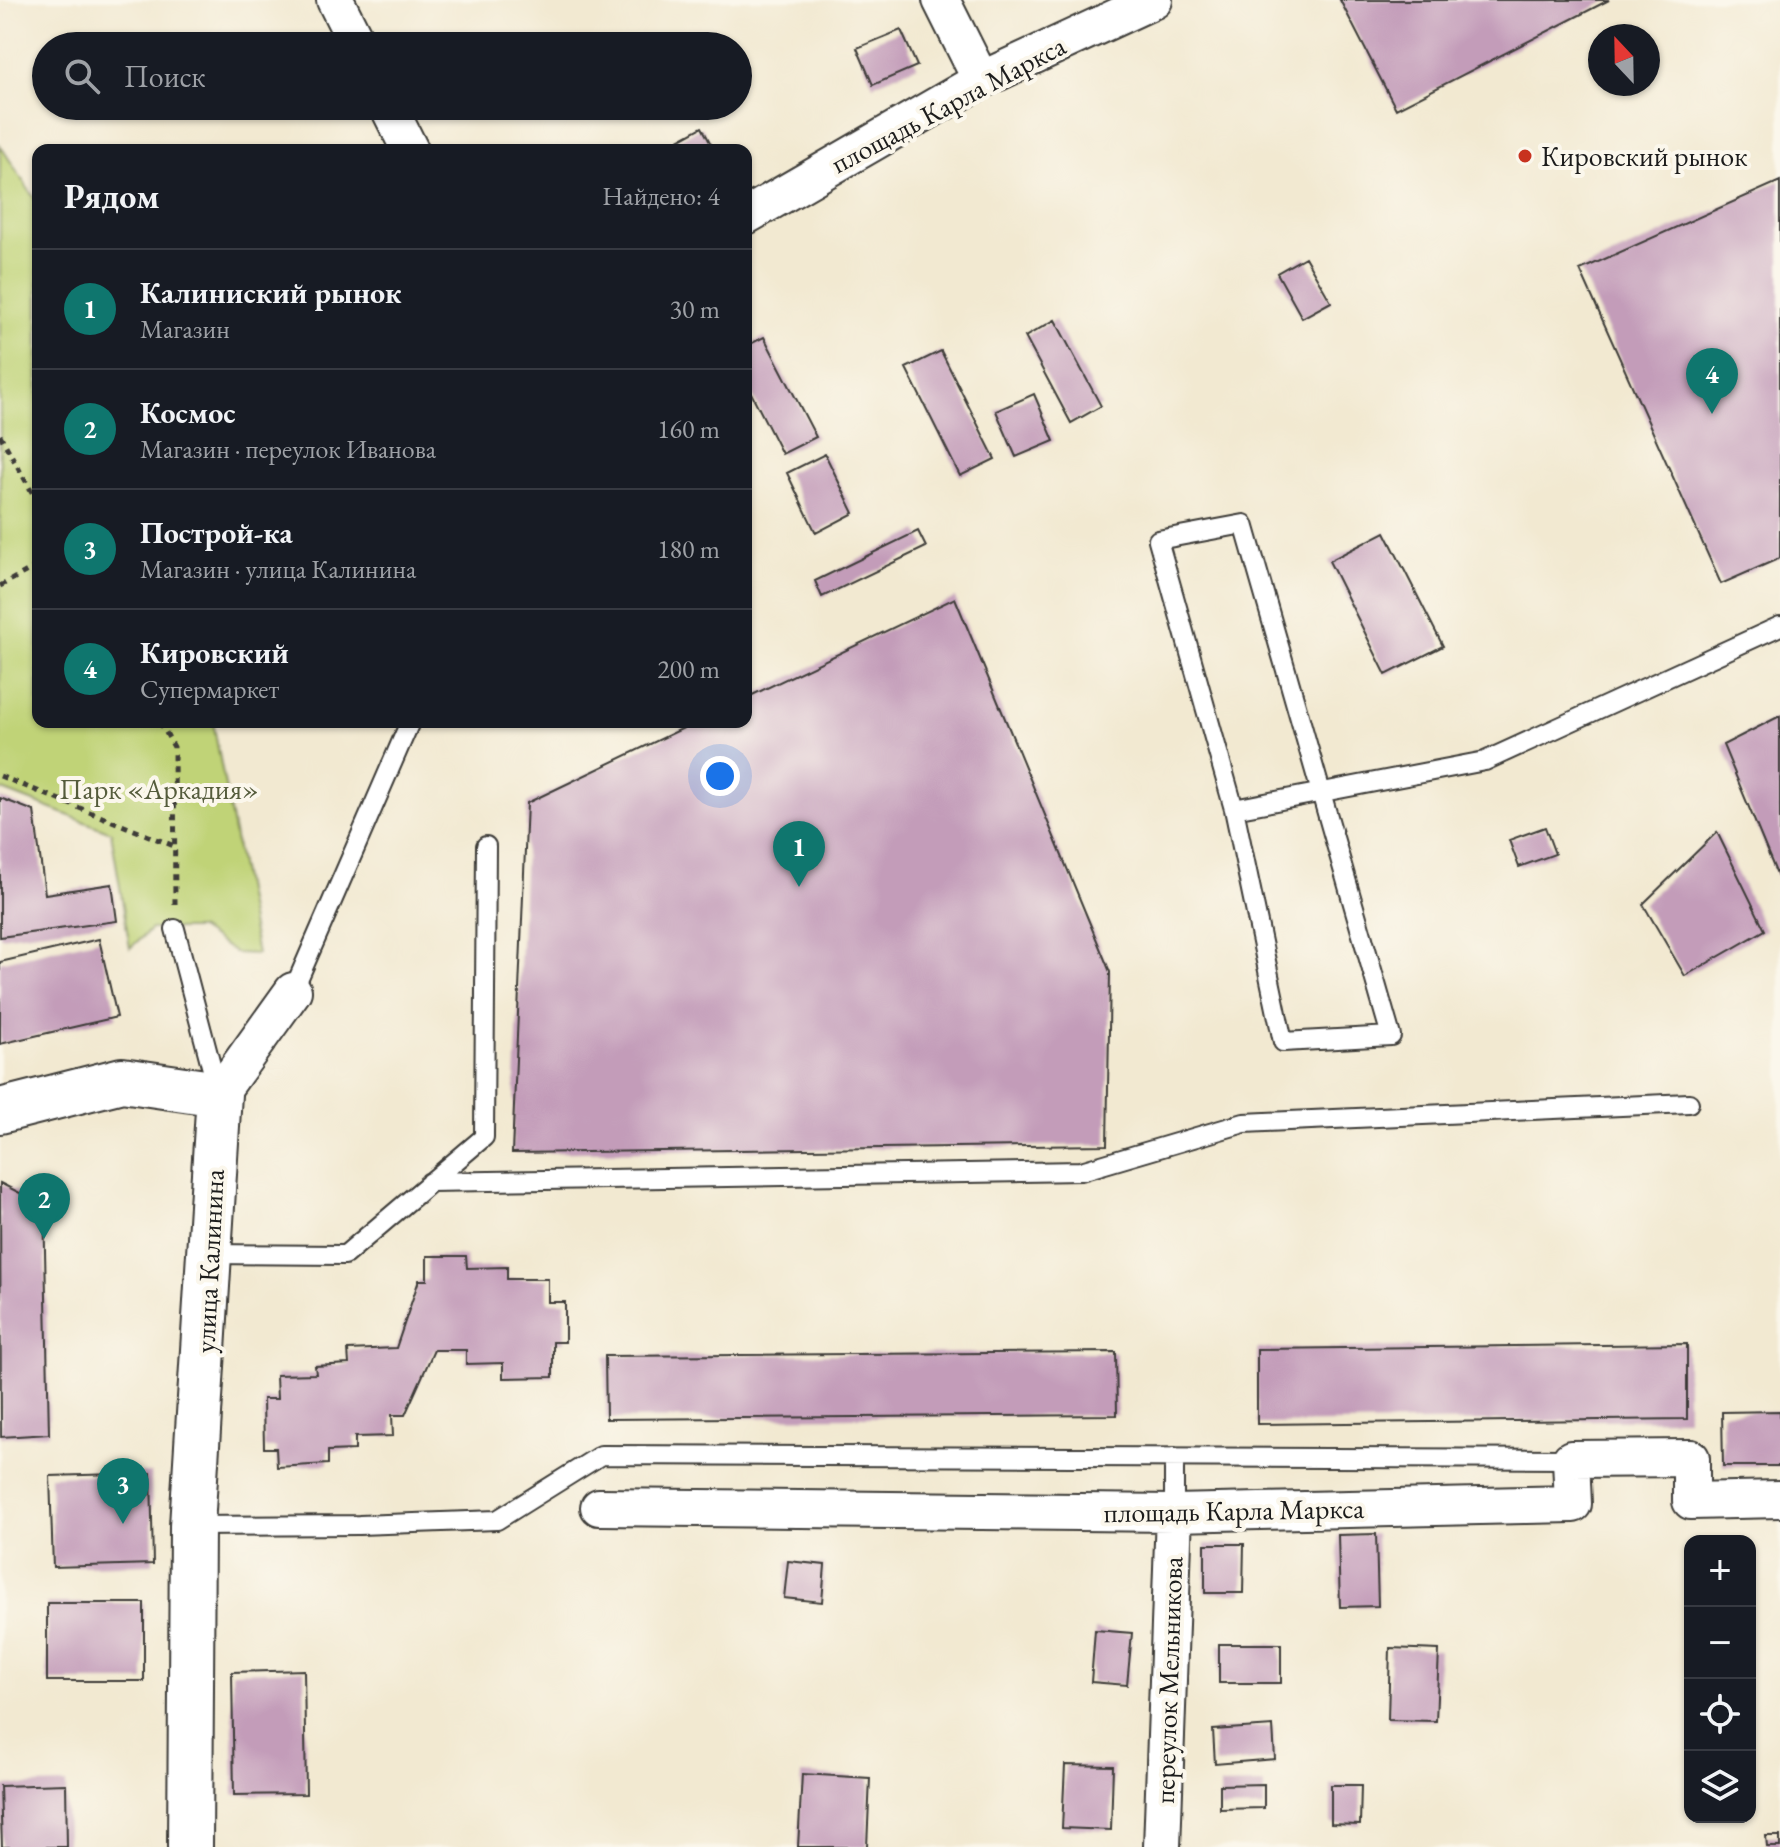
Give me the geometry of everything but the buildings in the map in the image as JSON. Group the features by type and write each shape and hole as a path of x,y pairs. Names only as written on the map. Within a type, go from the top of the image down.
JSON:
{"street":[{"path":"335,0 351,32"},
{"path":"941,0 981,80"},
{"name":"площадь Карла Маркса","path":"752,213 981,80 1154,0"},
{"path":"395,120 407,144"},
{"path":"0,1111 122,1080 219,1094 293,991"},
{"name":"улица Калинина","path":"190,1847 192,1526 219,1094"},
{"path":"1571,1459 1691,1458 1691,1501 1780,1499"},
{"name":"площадь Карла Маркса","path":"599,1507 1174,1513 1573,1504 1571,1459"},
{"name":"переулок Мельникова","path":"1162,1847 1174,1513"}],"lane":[{"path":"1244,524 1321,792 1391,1036 1283,1042 1234,809 1158,540 1244,524"},
{"path":"1234,809 1485,761 1780,626"},
{"path":"293,991 407,728"},
{"path":"210,1254 345,1255 484,1137 486,846"},
{"path":"175,929 219,1094"},
{"path":"430,1182 1081,1171 1244,1123 1689,1103"},
{"path":"192,1526 497,1520 601,1455 1571,1459"},
{"path":"1174,1457 1174,1513"}],"path":[{"path":"0,435 32,492"},
{"path":"0,586 32,568"},
{"path":"163,728 174,747 175,929"},
{"path":"0,776 174,846"}],"green space":[{"name":"Парк «Аркадия»","path":"0,145 32,195 32,728 214,728 257,954 236,953 199,929 151,929 130,948 111,832 0,789"}],"place":[{"name":"Кировский рынок","path":"1525,156"},
{"name":"Кировский","path":"1712,414"},
{"name":"Калиниский рынок","path":"799,887"},
{"name":"Космос","path":"44,1239"},
{"name":"Построй-ка","path":"123,1524"}]}
